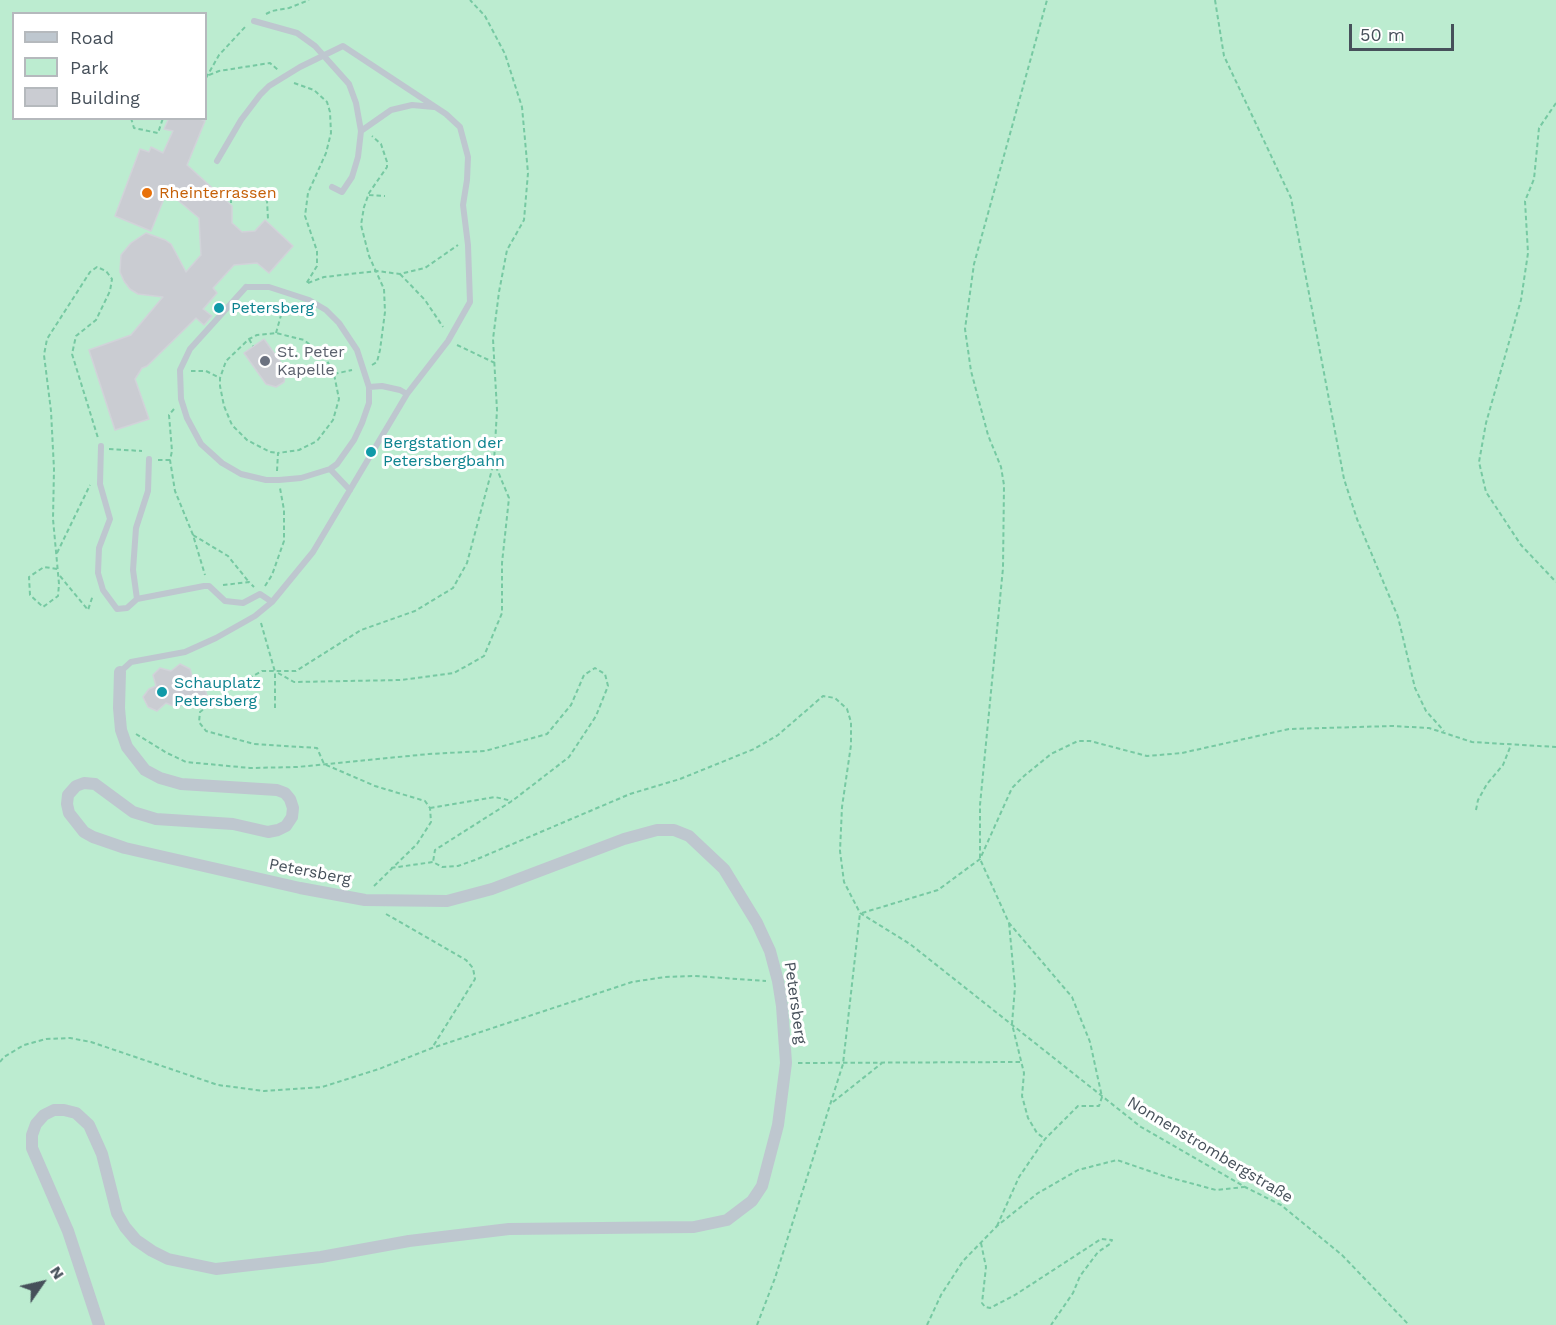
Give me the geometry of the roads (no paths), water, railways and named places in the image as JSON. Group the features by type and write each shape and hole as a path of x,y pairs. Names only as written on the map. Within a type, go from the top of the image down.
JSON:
{"street":[{"name":"Petersberg","path":"99,1325 68,1231 32,1148 32,1136 36,1124 44,1115 54,1110 76,1113 89,1125 102,1154 117,1213 136,1240 168,1258 216,1269 310,1259 409,1241 509,1229 694,1227 727,1220 752,1201 762,1186 778,1125 786,1063 778,981 770,951 757,923 724,869 689,836 674,830 657,830 624,839 513,882 447,901 365,900 300,888 125,848 84,832 69,813 67,804 68,795 76,786 84,783 95,784 133,812 156,819 233,824 268,832 286,826 292,817 290,799 285,793 277,790 181,784 160,778 145,770 134,759 121,730 120,672"}],"lane":[{"path":"254,21 297,33 324,55 349,84 363,129 352,177 342,192 332,187"},
{"name":"Petersberg","path":"120,672 131,662 185,652 216,638 255,616 272,602 313,552 407,394 450,339 470,302 468,237 463,205 467,180 465,143 460,127 453,119 343,46 324,55"},
{"path":"217,161 253,102 269,86 282,75 324,55"},
{"path":"363,129 391,110 412,105 434,107"},
{"path":"246,287 269,287 309,300 326,310 350,337 363,366 369,387 369,403 362,423 346,454 338,464 330,469 301,478 266,480 241,474 222,463 201,444 187,418 181,399 180,370 190,349 246,287"},
{"path":"369,387 382,386 407,394"},
{"path":"101,446 100,484 110,519 99,548 99,578 102,590 117,609 127,608 137,599 209,586 225,601 243,603 260,594 272,602"},
{"path":"137,599 133,570 136,528 148,491 149,459"},
{"path":"330,469 350,490"}],"place":[{"name":"Rheinterrassen","path":"147,193"},
{"name":"Petersberg","path":"219,308"},
{"name":"St. Peter Kapelle","path":"265,361"},
{"name":"Bergstation der Petersbergbahn","path":"371,452"},
{"name":"Schauplatz Petersberg","path":"162,692"}]}
